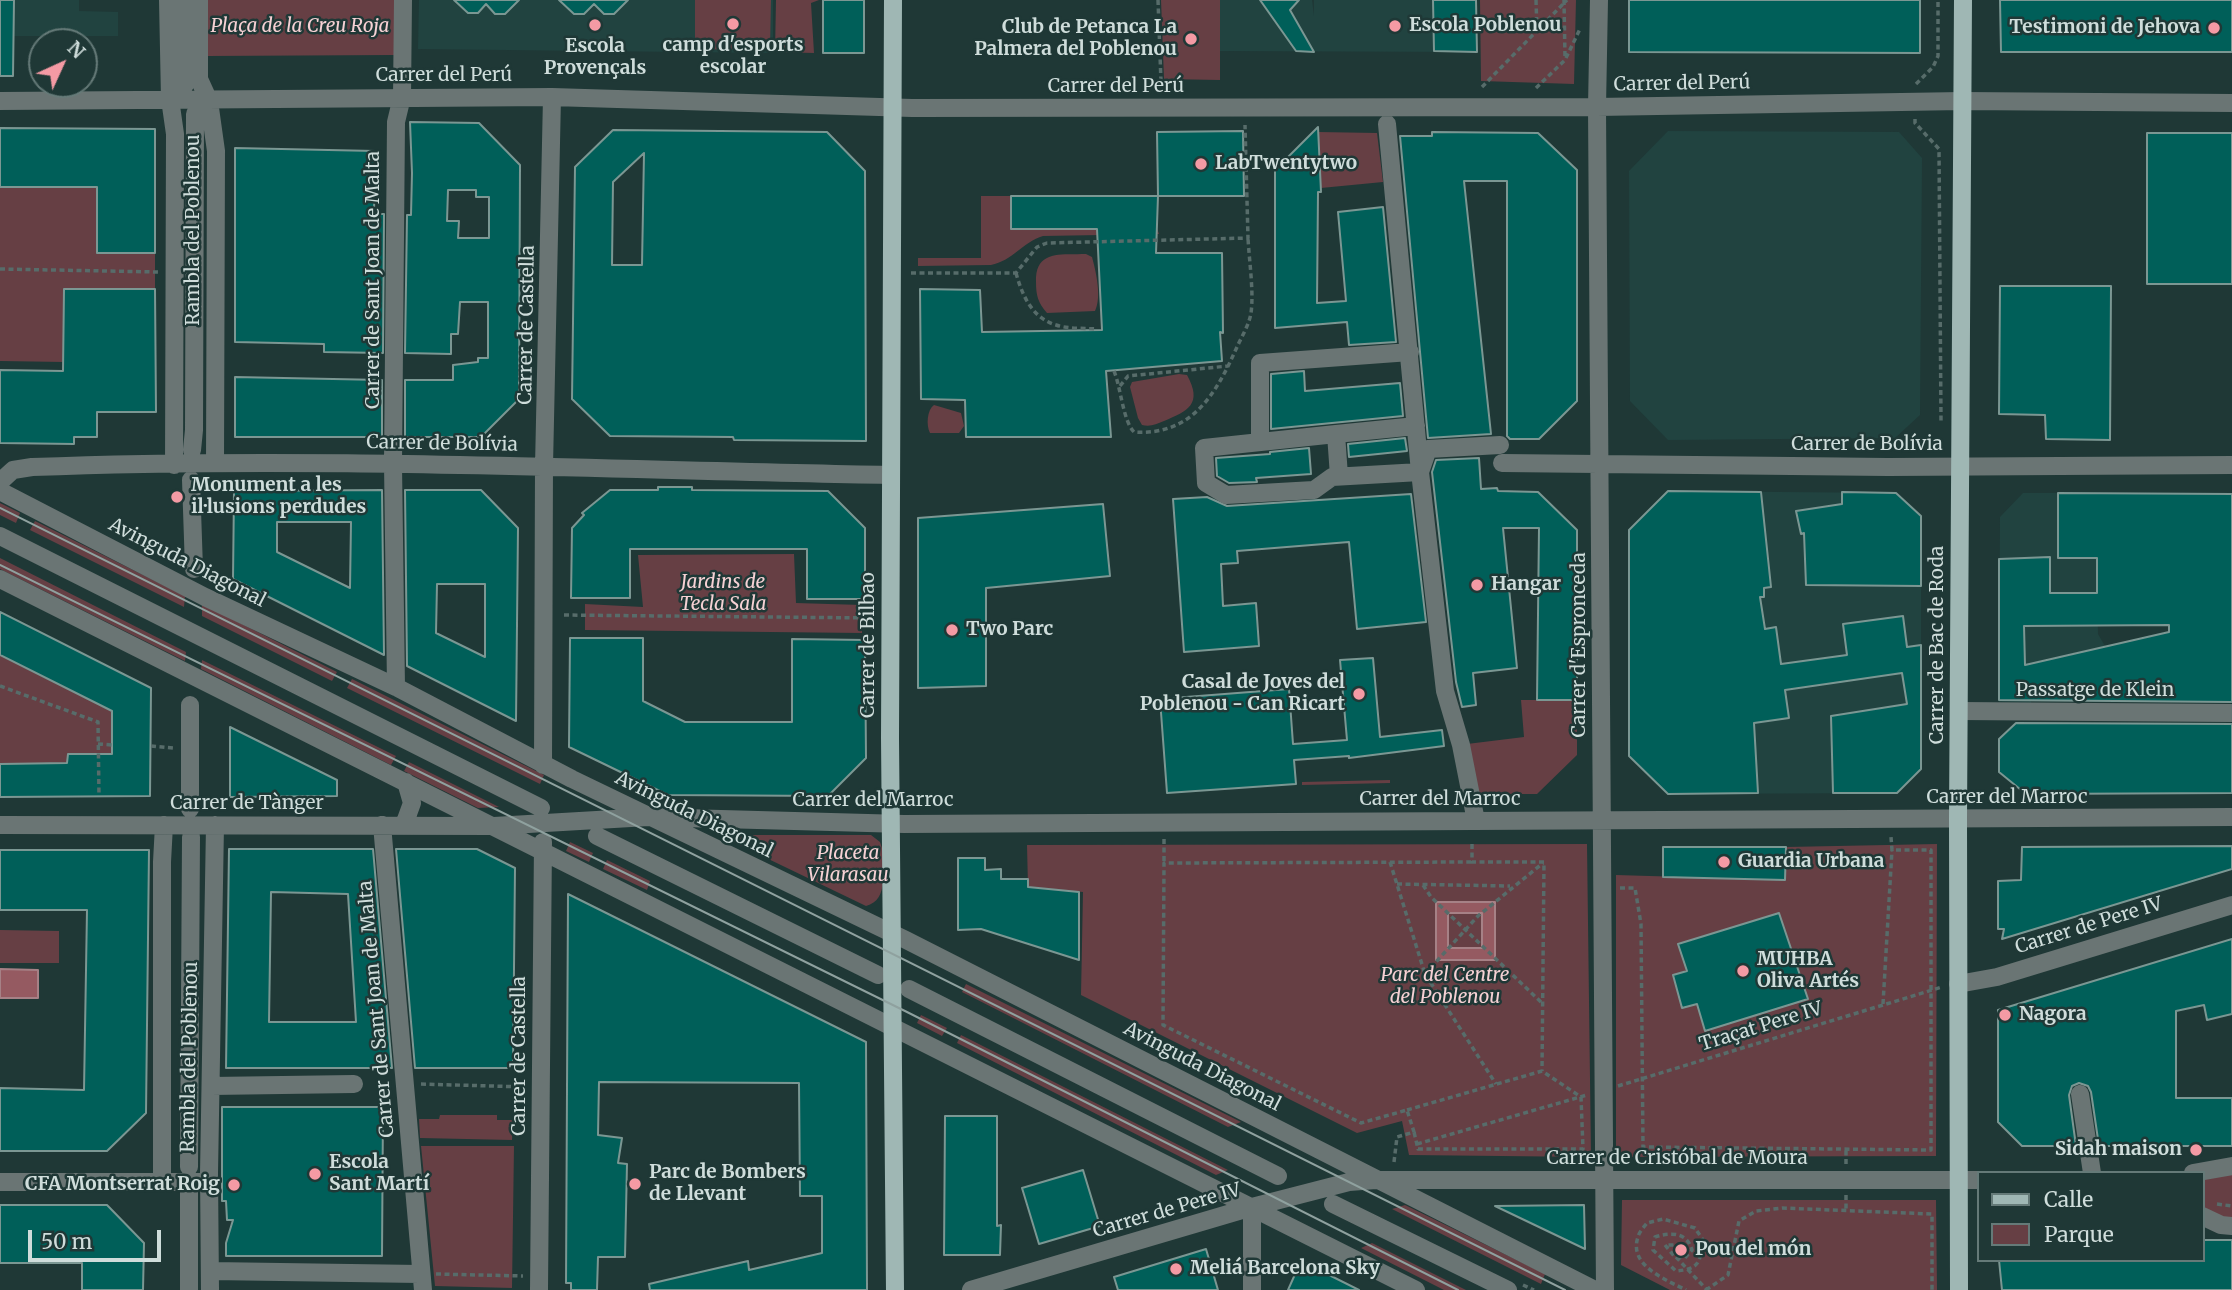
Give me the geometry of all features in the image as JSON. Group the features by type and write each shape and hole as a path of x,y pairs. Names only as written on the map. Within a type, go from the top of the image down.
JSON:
{"main road":[{"name":"Carrer de Bilbao","path":"892,0 894,108 890,475 891,933 895,1290"},
{"name":"Carrer de Bac de Roda","path":"1959,1290 1958,819 1963,0"}],"street":[{"name":"Rambla del Poblenou","path":"168,0 170,100 175,134 174,465"},
{"path":"184,0 185,85"},
{"name":"Rambla del Poblenou","path":"199,0 199,79 209,100 216,151 215,463"},
{"name":"Carrer de Sant Joan de Malta","path":"396,687 393,464 396,122 402,97 403,0"},
{"name":"Carrer d'Espronceda","path":"1599,0 1597,107 1605,1290"},
{"name":"Carrer del Perú","path":"0,101 552,97 894,108 1597,107 1962,100 2232,103"},
{"name":"Carrer de Castella","path":"543,765 544,466 552,97"},
{"name":"Rambla del Poblenou","path":"192,450 195,114"},
{"path":"1387,124 1420,472 1445,691 1461,745 1476,821"},
{"path":"1260,442 1260,362 1410,352"},
{"path":"1416,426 1204,448 1206,483 1226,495 1314,490 1332,477 1339,476 1420,472"},
{"path":"1336,434 1339,476"},
{"name":"Carrer de Bolívia","path":"1420,472 1428,449 1600,463 1960,467 2232,466"},
{"name":"Carrer de Bolívia","path":"0,482 13,470 32,467 215,463 544,466 890,475"},
{"path":"191,480 194,569"},
{"name":"Avinguda Diagonal","path":"0,491 205,597 396,687 543,765 891,933 1595,1290"},
{"path":"0,536 543,815"},
{"path":"0,579 1416,1290"},
{"path":"190,705 190,809"},
{"name":"Passatge de Klein","path":"1959,711 2232,713"},
{"path":"404,825 412,803 406,782"},
{"name":"Carrer de Castella","path":"539,1283 543,815"},
{"name":"Carrer del Marroc","path":"543,815 892,823 2232,817"},
{"name":"Carrer de Tànger","path":"0,825 494,826 543,815"},
{"name":"Rambla del Poblenou","path":"162,1182 164,825"},
{"name":"Rambla del Poblenou","path":"210,1290 209,1182 215,825"},
{"name":"Carrer de Sant Joan de Malta","path":"382,825 421,1282"},
{"path":"597,836 878,975"},
{"name":"Rambla del Poblenou","path":"189,1167 191,837"},
{"name":"Carrer de Pere IV","path":"1958,984 1997,977 2232,905"},
{"path":"909,989 1278,1176"},
{"path":"211,1086 354,1084"},
{"path":"2080,1094 2092,1171"},
{"path":"2204,1171 2232,1166"},
{"name":"Carrer de Pere IV","path":"971,1290 1252,1208 1349,1182 1377,1180"},
{"name":"Carrer de Cristóbal de Moura","path":"1377,1180 1976,1180"},
{"path":"0,1182 209,1182"},
{"path":"188,1290 189,1190"},
{"path":"1333,1204 1508,1290"},
{"path":"1252,1208 1252,1290"},
{"path":"2204,1217 2221,1225 2232,1226"},
{"path":"211,1271 421,1282"}],"path":[{"path":"1158,0 1161,82"},
{"path":"1536,0 1537,32"},
{"path":"1916,83 1933,67 1938,56 1938,0"},
{"path":"1482,87 1565,2"},
{"path":"1565,2 1565,60"},
{"path":"1536,88 1565,60 1584,20"},
{"path":"1915,123 1939,149 1941,426"},
{"path":"1114,371 1129,427 1134,432 1148,433 1174,429 1206,404 1228,366 1246,330 1251,313 1245,125"},
{"path":"1016,273 1037,247 1047,243 1248,237"},
{"path":"0,269 161,272"},
{"path":"911,273 1016,273"},
{"path":"1016,273 1030,308 1046,320 1054,325 1096,329"},
{"path":"1120,386 1128,376 1228,366"},
{"path":"564,615 872,618"},
{"path":"0,686 98,722 99,796"},
{"path":"98,744 112,745"},
{"path":"151,746 190,749"},
{"path":"1883,1004 1891,837"},
{"path":"1164,839 1163,1025 1361,1123 1542,1071 1581,1097"},
{"path":"1472,844 1472,862"},
{"path":"1614,888 1635,888 1642,924 1643,1147 1931,1150 1931,849 1892,850"},
{"path":"1390,862 1425,974 1496,1084"},
{"path":"1164,863 1544,862"},
{"path":"1425,974 1478,916 1544,862"},
{"path":"1542,1071 1544,862"},
{"path":"1397,884 1512,886"},
{"path":"1423,885 1431,897 1499,965 1543,1004"},
{"name":"Traçat Pere IV","path":"1612,1087 1931,989 1958,984"},
{"path":"405,1084 525,1087"},
{"path":"1417,1144 1592,1093"},
{"path":"1407,1110 1418,1149 1583,1149 1581,1097"},
{"path":"1394,1166 1397,1137 1413,1132"},
{"path":"1846,1149 1846,1166"},
{"path":"1846,1193 1846,1211"},
{"path":"1682,1245 1665,1245 1707,1290 1728,1275 1739,1222 1756,1211 1782,1208 1932,1214 1933,1290"},
{"path":"1674,1256 1685,1258 1692,1250 1690,1241 1682,1235 1665,1234 1655,1237 1653,1250 1661,1259 1676,1271 1687,1270 1695,1267 1701,1259 1703,1240 1695,1228 1663,1219 1647,1223 1637,1238 1637,1251 1650,1271 1686,1290"},
{"path":"421,1282 539,1283"}],"shaded area":[{"path":"14,0 79,0 79,11 118,12 118,36 98,36 98,28 28,28 28,36 14,36"},
{"name":"Escola Provençals","path":"419,0 773,0 773,53 418,49"},
{"name":"Escola Poblenou","path":"1220,0 1312,0 1314,16 1314,0 1476,0 1477,52 1220,51"},
{"path":"1668,131 1899,132 1922,158 1920,415 1895,438 1668,440 1630,401 1629,171"},
{"path":"1668,491 1896,493 1921,516 1921,769 1897,793 1668,794 1629,756 1629,530"},
{"path":"2023,493 2096,493 2098,634 2105,646 2030,663 2031,703 1999,702 2000,517"},
{"path":"1436,902 1495,902 1495,960 1436,960","holes":["1448,913 1482,913 1482,948 1448,948"]},
{"path":"0,969 38,970 38,998 0,998"}],"green space":[{"name":"Plaça de la Creu Roja","path":"207,0 394,0 394,55 206,56"},
{"name":"camp d'esports escolar","path":"695,0 771,0 770,50 695,49"},
{"path":"776,0 819,0 811,3 814,53 775,52"},
{"name":"Club de Petanca La Palmera del Poblenou","path":"1161,0 1220,0 1220,80 1164,79"},
{"path":"1480,0 1576,0 1574,84 1481,81"},
{"path":"1318,132 1377,133 1383,182 1321,188"},
{"path":"0,187 97,187 97,252 155,253 155,289 64,289 64,362 0,361"},
{"path":"981,196 1011,196 1012,229 1157,228 1159,234 1043,236 1029,242 1005,260 991,265 918,266 918,258 981,258"},
{"path":"1086,254 1092,257 1097,277 1098,299 1095,311 1047,313 1036,291 1040,264 1052,256"},
{"path":"1187,375 1192,385 1194,393 1190,405 1180,414 1164,421 1142,425 1130,387 1132,382"},
{"path":"934,405 961,413 964,426 959,433 930,433 928,418"},
{"path":"0,503 20,513 16,523 0,515"},
{"path":"35,521 185,596 184,607 30,530"},
{"name":"Jardins de Tecla Sala","path":"794,554 796,603 862,605 862,633 585,630 585,604 643,607 638,555"},
{"path":"0,558 186,652 185,661 0,569"},
{"path":"202,604 337,672 332,681 202,616"},
{"path":"0,655 112,711 111,796 86,796 86,754 68,754 67,763 0,764"},
{"path":"202,660 396,756 391,765 201,669"},
{"path":"352,679 544,775 540,784 347,688"},
{"path":"1521,700 1577,700 1577,755 1537,794 1477,794 1467,744 1524,737"},
{"path":"409,762 499,807 478,808 404,771"},
{"path":"1390,780 1390,783 1302,785 1302,782"},
{"name":"Placeta Vilarasau","path":"871,835 880,842 882,848 882,890 874,903 866,906 731,841 730,836"},
{"path":"570,842 593,853 589,862 566,851"},
{"name":"Parc del Centre del Poblenou","path":"1587,844 1591,1157 1409,1155 1402,1121 1357,1133 1081,995 1083,892 1028,887 1027,845"},
{"path":"1937,844 1936,1156 1616,1157 1616,875 1784,880 1786,847"},
{"path":"607,860 650,881 647,890 603,869"},
{"path":"0,930 59,931 59,963 0,963"},
{"path":"966,984 1241,1122 1228,1127 962,992"},
{"path":"921,1015 947,1028 942,1036 917,1023"},
{"path":"961,1035 1228,1170 1216,1175 957,1043"},
{"path":"440,1115 497,1115 497,1120 513,1120 512,1140 420,1138 419,1119 439,1119"},
{"path":"421,1146 514,1146 512,1288 435,1286"},
{"path":"2232,1169 2232,1222 2204,1212 2204,1175"},
{"path":"1622,1200 1936,1200 1937,1290 1670,1290 1621,1265"},
{"path":"1405,1205 1545,1274 1541,1284 1392,1209"},
{"path":"1372,1243 1466,1290 1444,1290 1361,1248"}],"building":[{"path":"0,0 14,0 13,76 0,76"},
{"path":"454,0 519,0 505,14 495,14 486,4 478,13 468,13"},
{"path":"559,0 628,0 614,14 604,14 594,4 584,14 574,14"},
{"path":"823,0 864,0 864,53 823,53"},
{"path":"1260,0 1299,0 1290,10 1314,52 1296,51"},
{"path":"1433,0 1476,0 1477,52 1434,51"},
{"path":"1629,0 1920,0 1920,53 1629,52"},
{"path":"2000,0 2232,0 2232,52 2001,52"},
{"path":"410,122 479,123 520,165 519,399 481,437 405,437 405,380 453,380 453,365 488,358 488,302 460,302 458,334 451,334 451,354 405,353 407,215 411,215","holes":["448,190 476,190 476,197 489,197 489,238 458,238 459,221 447,221"]},
{"path":"1318,127 1321,192 1318,192 1317,303 1346,301 1338,212 1383,207 1396,342 1349,345 1347,322 1275,328 1275,170"},
{"path":"0,128 155,129 155,253 97,253 97,187 0,187"},
{"path":"613,130 827,132 865,171 866,441 610,436 572,399 575,167","holes":["644,153 642,265 612,265 613,182"]},
{"name":"LabTwentytwo","path":"1243,131 1244,196 1158,196 1157,132"},
{"path":"1432,132 1538,133 1577,170 1577,401 1539,439 1510,439 1507,436 1507,181 1464,181 1491,434 1428,438 1400,136 1432,136"},
{"path":"2147,133 2232,133 2232,284 2147,284"},
{"path":"235,148 375,151 374,214 384,214 383,353 324,352 324,344 235,342"},
{"path":"1011,196 1158,196 1156,253 1222,253 1222,361 1106,371 1111,437 966,437 965,400 921,399 920,289 980,290 982,332 1102,330 1097,229 1011,229"},
{"path":"2000,286 2111,286 2110,440 2046,439 2045,415 1999,414"},
{"path":"64,289 155,289 156,412 97,412 97,437 74,437 74,444 0,443 0,370 63,371"},
{"path":"1304,371 1305,391 1400,383 1403,416 1271,429 1271,374"},
{"path":"235,377 382,380 382,437 235,437"},
{"path":"1405,438 1407,451 1349,457 1348,444"},
{"path":"1309,448 1311,474 1229,483 1217,476 1216,458"},
{"path":"1479,458 1481,489 1538,492 1577,530 1577,700 1537,700 1539,528 1503,528 1517,668 1473,673 1476,705 1462,707 1456,682 1432,472 1436,460"},
{"path":"658,487 692,487 692,490 828,491 865,528 865,599 807,599 807,549 630,549 630,598 571,598 572,528 584,515 582,513 610,490 658,490"},
{"path":"382,490 384,655 233,579 234,491","holes":["277,522 351,522 350,588 277,552"]},
{"path":"405,490 481,490 518,528 516,721 407,666","holes":["437,584 485,584 485,657 436,633"]},
{"path":"1668,491 1761,492 1771,587 1764,588 1764,597 1760,597 1765,629 1776,627 1781,664 1847,655 1843,624 1903,616 1907,647 1921,645 1921,769 1897,793 1833,793 1831,716 1907,704 1902,673 1785,690 1789,718 1754,723 1758,793 1668,794 1629,756 1629,530"},
{"path":"1842,492 1896,493 1921,516 1921,586 1806,585 1804,533 1801,534 1796,511 1842,504"},
{"path":"2058,493 2232,494 2232,702 1999,700 1999,559 2050,557 2050,593 2097,593 2097,558 2058,558","holes":["2169,625 2169,632 2025,665 2024,626"]},
{"path":"1411,494 1426,622 1357,629 1349,542 1237,551 1238,563 1221,564 1223,606 1256,603 1259,646 1184,652 1173,499 1207,497 1227,506"},
{"name":"Two Parc","path":"1103,504 1110,576 986,588 986,686 918,688 918,518"},
{"path":"0,612 151,688 150,796 0,797 0,764 67,763 68,754 112,754 112,711 0,655"},
{"path":"570,638 643,638 643,701 685,722 792,722 792,639 865,640 866,758 828,796 668,795 569,747"},
{"path":"1373,658 1380,737 1442,730 1444,746 1349,758 1294,760 1296,784 1167,793 1160,699 1289,689 1293,744 1347,740 1340,660"},
{"path":"2016,723 2232,724 2232,793 2026,794 1999,772 1999,739"},
{"path":"230,727 337,780 337,796 230,797"},
{"path":"2232,846 2232,869 2002,939 2004,929 1998,929 1998,881 2021,880 2022,847"},
{"name":"Guardia Urbana","path":"1663,847 1786,847 1785,880 1663,877"},
{"path":"229,849 373,849 392,1068 226,1068","holes":["271,892 348,894 356,1022 269,1022"]},
{"path":"396,849 477,849 515,868 513,1068 415,1068"},
{"path":"0,850 149,850 146,1113 107,1151 0,1151 0,1088 84,1090 87,910 0,910"},
{"path":"958,858 985,858 985,870 1001,869 1001,879 1028,879 1028,887 1079,892 1079,960 981,929 958,930"},
{"path":"568,894 866,1042 867,1290 650,1290 649,1284 748,1261 749,1270 822,1253 822,1196 800,1196 799,1083 599,1082 598,1135 622,1138 618,1163 627,1164 625,1257 598,1257 597,1290 571,1290 571,1283 566,1283"},
{"path":"1779,913 1808,999 1705,1031 1697,1004 1682,1008 1673,975 1687,971 1678,944"},
{"path":"2232,939 2232,1014 2207,1020 2204,1005 2176,1011 2176,1098 2232,1098 2232,1146 2099,1146 2091,1092 2088,1086 2079,1083 2072,1086 2069,1095 2076,1146 2022,1146 1998,1122 1998,1010"},
{"name":"Escola Sant Martí","path":"222,1107 383,1107 382,1256 226,1256 226,1243 233,1220 227,1220 226,1201 222,1201"},
{"path":"945,1116 997,1116 997,1226 1001,1225 1000,1255 944,1255"},
{"path":"1083,1170 1100,1226 1039,1244 1022,1188"},
{"path":"0,1205 107,1205 144,1243 143,1290 82,1290 82,1263 0,1263"},
{"path":"1584,1205 1585,1249 1495,1206"},
{"path":"2204,1240 2232,1240 2232,1290 2002,1290 1999,1262 2204,1262"},
{"name":"Meliá Barcelona Sky","path":"1206,1249 1218,1290 1118,1290 1114,1277"},
{"path":"1301,1261 1359,1290 1288,1290"}],"tram line":[{"path":"0,508 1565,1290"},
{"path":"0,565 907,1012 1458,1290"}],"place":[{"name":"camp d'esports escolar","path":"733,24"},
{"name":"Escola Provençals","path":"595,25"},
{"name":"Escola Poblenou","path":"1395,26"},
{"name":"Testimoni de Jehova","path":"2214,28"},
{"name":"Club de Petanca La Palmera del Poblenou","path":"1191,39"},
{"name":"LabTwentytwo","path":"1201,164"},
{"name":"Monument a les il·lusions perdudes","path":"177,497"},
{"name":"Hangar","path":"1477,585"},
{"name":"Two Parc","path":"952,630"},
{"name":"Casal de Joves del Poblenou - Can Ricart","path":"1359,694"},
{"name":"Guardia Urbana","path":"1724,862"},
{"name":"MUHBA Oliva Artés","path":"1743,971"},
{"name":"Nagora","path":"2005,1015"},
{"name":"Sidah maison","path":"2196,1150"},
{"name":"Escola Sant Martí","path":"315,1174"},
{"name":"Parc de Bombers de Llevant","path":"635,1184"},
{"name":"CFA Montserrat Roig","path":"234,1185"},
{"name":"Pou del món","path":"1681,1250"},
{"name":"Meliá Barcelona Sky","path":"1176,1269"}]}
